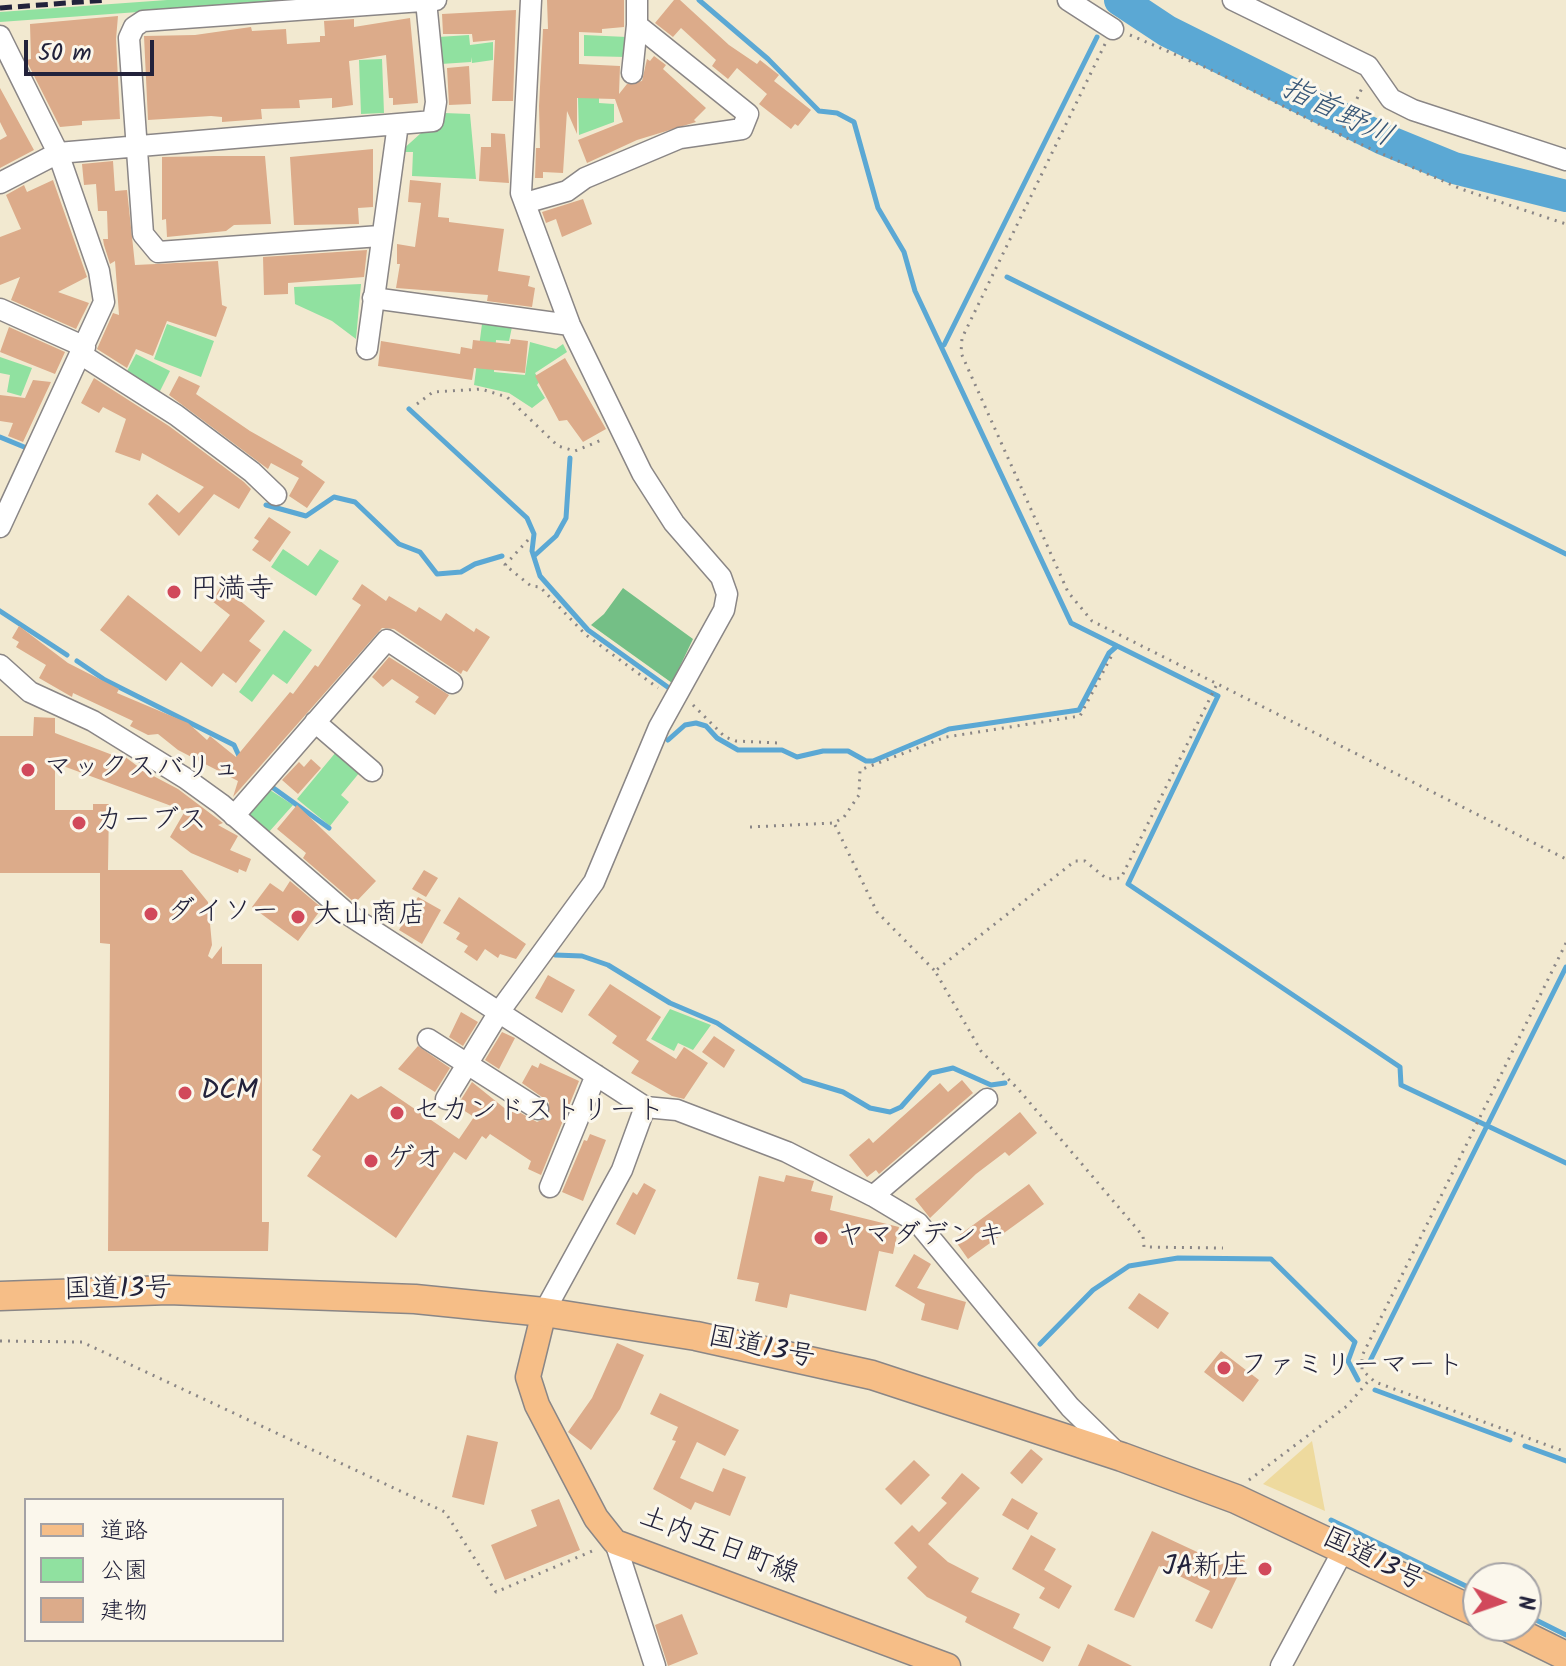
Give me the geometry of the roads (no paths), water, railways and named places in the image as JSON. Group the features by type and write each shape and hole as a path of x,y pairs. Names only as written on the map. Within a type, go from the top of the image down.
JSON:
{"highway":[{"name":"国道13号","path":"0,1296 168,1290 415,1299 544,1312 696,1336 872,1375 1122,1457 1236,1499 1345,1547 1462,1605"},
{"path":"1538,1642 1566,1656"}],"main road":[{"name":"土内五日町線","path":"544,1312 528,1377 537,1405 596,1518 615,1542 948,1666"}],"street":[{"path":"380,236 158,252 143,234 129,38 134,27 143,21 436,0"},
{"path":"446,1099 499,1012 594,882 659,727 724,610 727,594 721,577 674,523 642,473 570,325 521,193 531,0"},
{"path":"632,73 637,0"},
{"path":"1068,0 1113,29"},
{"path":"1233,0 1368,66 1391,99 1413,110 1566,160"},
{"path":"0,183 58,153 433,121 436,102 426,1"},
{"path":"525,203 567,191 585,178 680,138 742,129 748,114 637,25"},
{"path":"0,527 104,302 99,271 58,153 2,45"},
{"path":"367,349 380,236 398,124"},
{"path":"373,298 570,325"},
{"path":"0,309 83,351 176,415 252,472 276,495"},
{"path":"234,816 387,640 452,683"},
{"path":"0,665 30,692 93,721 150,754 234,816 349,915 645,1107 677,1110 787,1152 918,1223 1070,1407 1122,1457"},
{"path":"315,722 372,771"},
{"path":"428,1039 538,1109"},
{"path":"550,1187 596,1075"},
{"path":"873,1196 987,1099"},
{"path":"544,1312 622,1170 645,1107"},
{"path":"615,1542 655,1666"},
{"path":"1281,1666 1345,1547"}],"waterway":[{"path":"699,0 768,59 819,111 837,113 854,122 878,208 904,252 915,291 1071,623 1218,696 1128,884 1400,1067 1401,1085 1566,1163"},
{"name":"指首野川","path":"1120,0 1167,31 1383,139 1454,168 1566,196"},
{"path":"944,345 1097,37"},
{"path":"1007,277 1566,554"},
{"path":"409,409 527,518 534,534 532,551 540,576 588,630 669,688"},
{"path":"0,437 29,449"},
{"path":"534,556 556,536 566,518 570,458"},
{"path":"266,505 306,516 334,497 355,502 399,544 420,552 437,574 461,572 502,556"},
{"path":"0,611 67,655"},
{"path":"668,740 685,725 696,723 706,726 717,738 738,750 782,750 797,757 823,751 848,751 866,761 873,761 949,729 1079,710 1109,653 1117,646"},
{"path":"77,661 105,680 234,745 240,758"},
{"path":"272,787 329,828"},
{"path":"555,955 582,956 608,965 670,1003 717,1023 803,1080 843,1092 870,1108 890,1112 901,1107 931,1073 953,1068 991,1085 1005,1083"},
{"path":"1369,1363 1566,967"},
{"path":"1040,1344 1093,1290 1129,1266 1178,1258 1271,1259 1355,1342 1348,1361 1358,1380"},
{"path":"1375,1390 1510,1440"},
{"path":"1525,1446 1566,1461"},
{"path":"1331,1520 1462,1584"},
{"path":"1542,1623 1566,1635"}],"railway":[{"path":"0,8 107,0"}],"place":[{"name":"円満寺","path":"174,592"},
{"name":"マックスバリュ","path":"28,770"},
{"name":"カーブス","path":"79,823"},
{"name":"ダイソー","path":"151,914"},
{"name":"大山商店","path":"298,917"},
{"name":"DCM","path":"185,1093"},
{"name":"セカンドストリート","path":"397,1113"},
{"name":"ゲオ","path":"371,1161"},
{"name":"ヤマダデンキ","path":"821,1238"},
{"name":"ファミリーマート","path":"1224,1368"},
{"name":"JA新庄","path":"1265,1569"}]}
